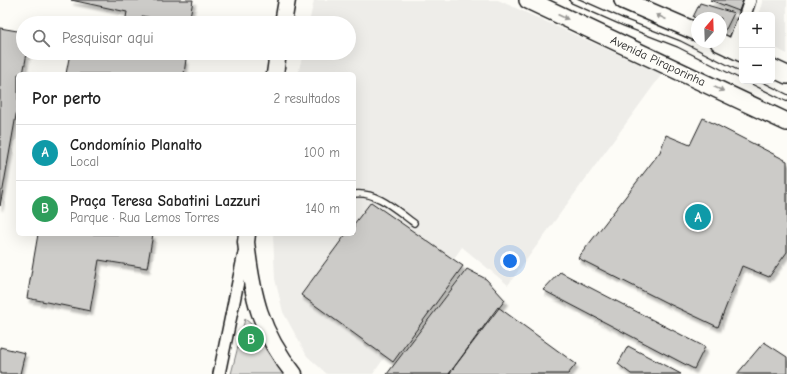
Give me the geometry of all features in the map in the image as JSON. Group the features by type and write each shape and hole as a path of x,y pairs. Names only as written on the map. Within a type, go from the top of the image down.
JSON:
{"main road":[{"name":"Avenida Piraporinha","path":"528,0 787,122"},
{"path":"623,0 691,29"},
{"path":"775,69 787,75"}],"street":[{"path":"284,16 287,0"},
{"path":"746,12 750,0"},
{"path":"731,48 739,29"},
{"path":"274,72 277,60"},
{"path":"219,374 247,238"},
{"path":"247,238 254,300 265,330 281,358 294,374"}],"lane":[{"path":"573,0 612,18 679,44 739,74"},
{"path":"758,84 787,98"},
{"path":"356,194 362,193 380,199 414,223"}],"shaded area":[{"path":"314,0 498,0 662,74 508,285 462,247 373,374 327,374 307,356 283,312 275,279 273,236 356,236 356,72 298,72 301,60 356,60 356,16 311,16"},
{"path":"763,0 787,0 787,54 775,48 775,12 759,12"},
{"path":"245,319 256,328 266,350 283,374 231,374"}],"building":[{"path":"71,0 193,0 190,16 126,16 127,12"},
{"path":"710,0 743,0 739,11"},
{"path":"700,3 734,13 727,27 727,12 696,12"},
{"path":"0,28 16,31 16,60 26,60 23,72 16,72 16,115 0,206"},
{"path":"69,60 186,60 184,72 66,72"},
{"path":"703,118 787,161 787,252 769,277 742,266 718,327 578,258 660,152 666,135 690,145"},
{"path":"371,202 463,266 393,362 301,295 345,236 356,236 356,221"},
{"path":"38,236 153,236 147,268 99,260 90,311 27,298"},
{"path":"467,269 486,279 505,300 449,374 387,374"},
{"path":"560,272 705,347 694,369 543,290"},
{"path":"498,307 576,364 568,374 449,374"},
{"path":"764,342 787,357 787,374 737,374"},
{"path":"628,346 681,374 631,374 618,364"},
{"path":"0,347 25,353 20,374 0,374"}],"place":[{"name":"Condomínio Planalto","path":"698,217"},
{"name":"Praça Teresa Sabatini Lazzuri","path":"251,339"}]}
